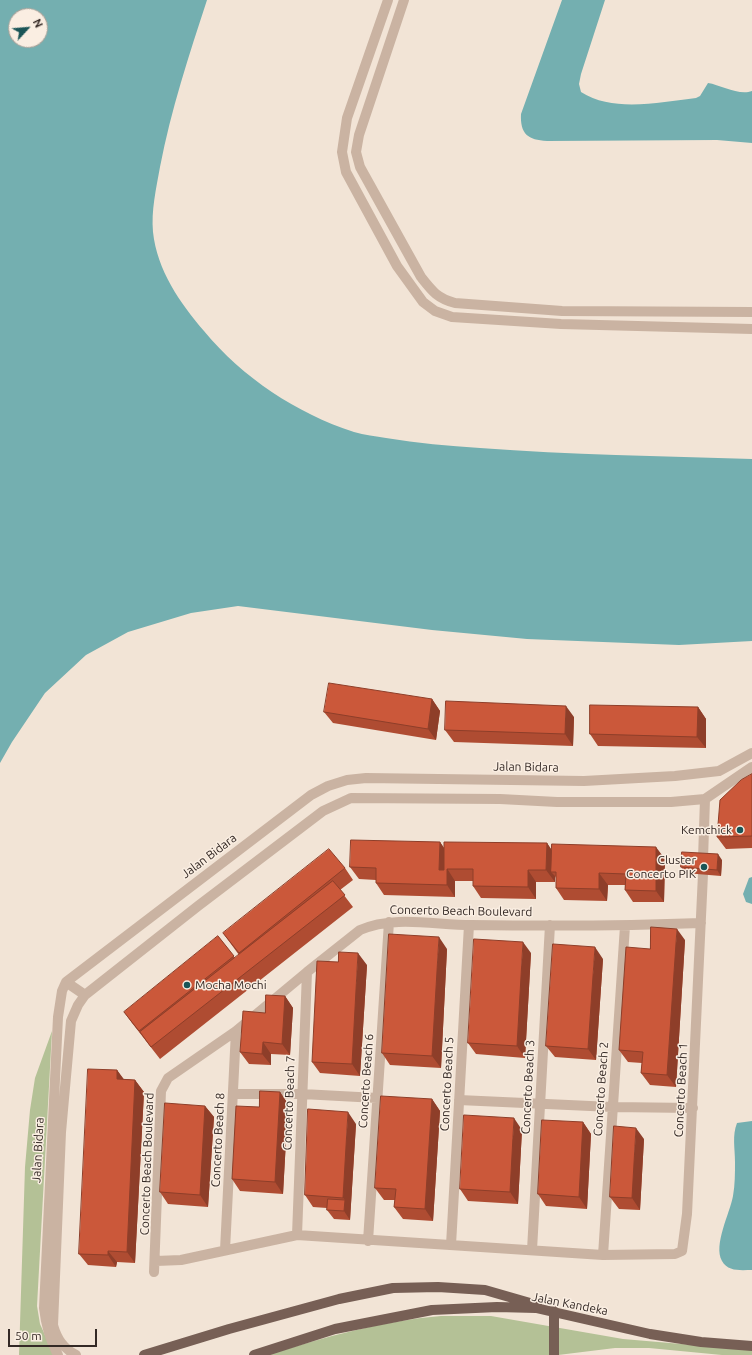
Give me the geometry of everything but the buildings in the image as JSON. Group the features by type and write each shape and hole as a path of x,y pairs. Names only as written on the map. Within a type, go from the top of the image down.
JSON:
{"main road":[{"path":"144,1355 228,1329 339,1299 393,1288 438,1287 486,1290 568,1315"},
{"name":"Jalan Kandeka","path":"254,1355 335,1330 432,1310 497,1307 536,1308 650,1334 701,1342 752,1346"},
{"path":"554,1311 554,1355"}],"street":[{"path":"388,0 347,118 342,152 346,172 397,266 423,302 435,311 452,317 561,324 752,329"},
{"path":"404,0 359,135 356,152 360,167 421,278 433,292 442,299 455,303 562,310 752,312"},
{"name":"Jalan Bidara","path":"58,1355 46,1328 44,1308 58,1017 62,991 66,982 311,795 328,786 347,780 366,778 584,781 699,774 719,771 752,753"},
{"name":"Jalan Bidara","path":"76,1355 68,1351 60,1342 53,1325 61,1132 71,1021 78,1005 85,995 198,906 323,811 351,798 500,799 557,802 671,802 705,799 752,767"},
{"path":"347,780 351,798"},
{"path":"500,799 501,780"},
{"path":"703,859 705,799"},
{"name":"Concerto Beach 1","path":"603,1254 675,1254 682,1251 687,1214 693,1108 703,874"},
{"name":"Concerto Beach Boulevard","path":"154,1272 156,1261 161,1091 168,1078 236,1031 360,930 369,926 389,922 469,925 625,926 701,923"},
{"name":"Concerto Beach 6","path":"368,1241 389,922"},
{"name":"Concerto Beach 5","path":"451,1245 469,925"},
{"name":"Concerto Beach 3","path":"532,1250 550,925"},
{"name":"Concerto Beach 2","path":"603,1254 625,926"},
{"name":"Concerto Beach 7","path":"297,1235 307,972"},
{"path":"66,982 85,995"},
{"name":"Concerto Beach 8","path":"226,1250 236,1031"},
{"path":"233,1094 302,1094 377,1098"},
{"path":"459,1100 612,1107 693,1108"},
{"path":"156,1261 181,1260 209,1255 297,1235 368,1241 603,1254"},
{"path":"58,1355 60,1342"}],"green space":[{"path":"52,1031 37,1306 40,1324 54,1355 19,1355 25,1167 30,1110 35,1078"},
{"path":"441,1316 491,1316 623,1339 752,1350 752,1355 722,1355 649,1348 615,1348 558,1355 268,1355 311,1342 375,1326 419,1318"}],"water":[{"path":"0,0 207,0 181,83 164,146 153,208 153,232 155,246 159,260 171,285 186,309 204,331 219,348 253,379 291,404 312,415 354,432 421,443 548,452 752,459 752,641 679,645 527,639 432,630 238,606 191,613 128,632 86,655 45,693 12,742 0,763"},
{"path":"562,0 605,0 581,74 579,84 581,92 608,102 637,104 696,98 700,96 708,83 741,92 752,91 752,143 717,140 547,141 535,139 526,135 522,127 521,114"},
{"path":"752,877 752,904 746,902 743,894 749,878"},
{"path":"752,1121 752,1270 739,1270 731,1269 725,1265 720,1254 720,1246 723,1229 734,1192 735,1128 737,1123"}],"place":[{"name":"Kemchick","path":"740,830"},
{"name":"Cluster Concerto PIK","path":"704,867"},
{"name":"Mocha Mochi","path":"187,985"}]}
